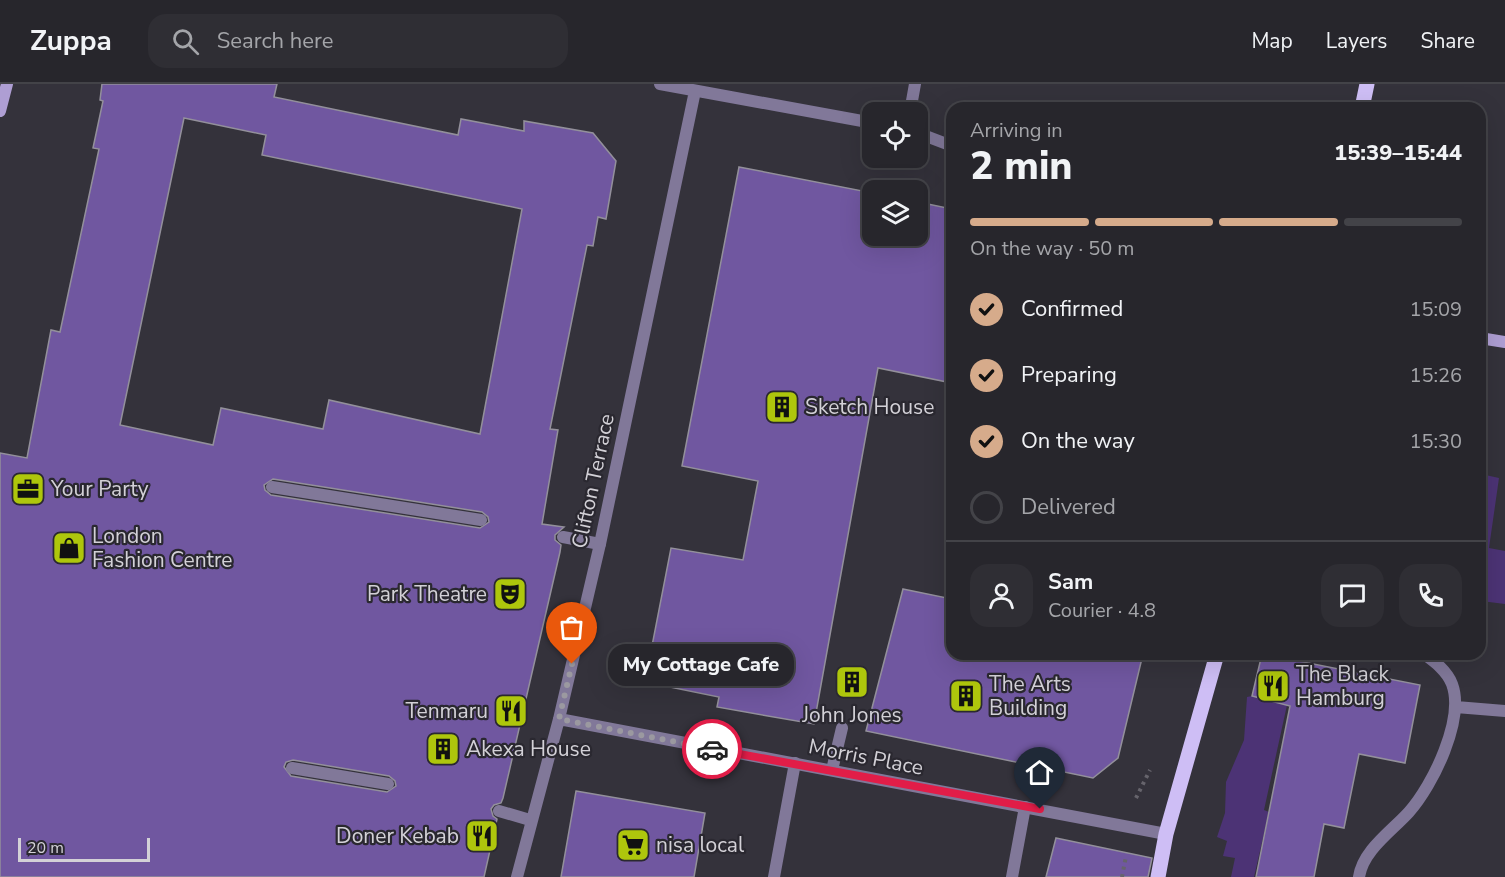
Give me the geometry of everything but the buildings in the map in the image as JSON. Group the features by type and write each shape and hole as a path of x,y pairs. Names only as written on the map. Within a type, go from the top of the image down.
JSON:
{"main road":[{"path":"1363,102 1367,84"},
{"path":"1158,877 1166,834 1215,660"}],"street":[{"path":"0,111 7,84"},
{"path":"660,84 862,121"},
{"path":"912,102 915,84"},
{"name":"Clifton Terrace","path":"517,877 530,820 559,719 600,544 695,91"},
{"path":"928,137 946,144"},
{"path":"1486,339 1505,342"},
{"path":"272,487 481,520"},
{"path":"563,537 600,544"},
{"path":"1359,877 1360,869 1383,838 1410,811 1432,776 1452,729 1456,707 1452,683 1439,665 1432,660"},
{"path":"1456,707 1505,711"},
{"name":"Morris Place","path":"559,719 1166,834"},
{"path":"832,770 842,728"},
{"path":"774,877 795,763"},
{"path":"291,768 388,784"},
{"path":"1012,877 1025,807"},
{"path":"499,811 530,820"}],"path":[{"path":"1122,877 1126,855"}],"shaded area":[{"path":"1486,475 1499,478 1489,548 1505,551 1505,604 1486,602"},
{"path":"1252,696 1287,705 1264,810 1269,812 1254,877 1231,877 1235,858 1223,856 1227,841 1217,837 1225,813 1226,782 1244,740 1247,697"}],"way so far":[{"path":"572,664 559,719 712,749"}],"place":[{"name":"Sketch House","path":"782,407"},
{"name":"Your Party","path":"28,489"},
{"name":"London Fashion Centre","path":"69,548"},
{"name":"Park Theatre","path":"510,594"},
{"name":"My Cottage Cafe","path":"572,664"},
{"name":"John Jones","path":"852,682"},
{"name":"The Black Hamburg","path":"1273,686"},
{"name":"The Arts Building","path":"966,696"},
{"name":"Tenmaru","path":"511,711"},
{"name":"Akexa House","path":"443,749"},
{"name":"Doner Kebab","path":"482,836"},
{"name":"nisa local","path":"633,845"}],"route":[{"path":"712,749 1040,809"}]}
